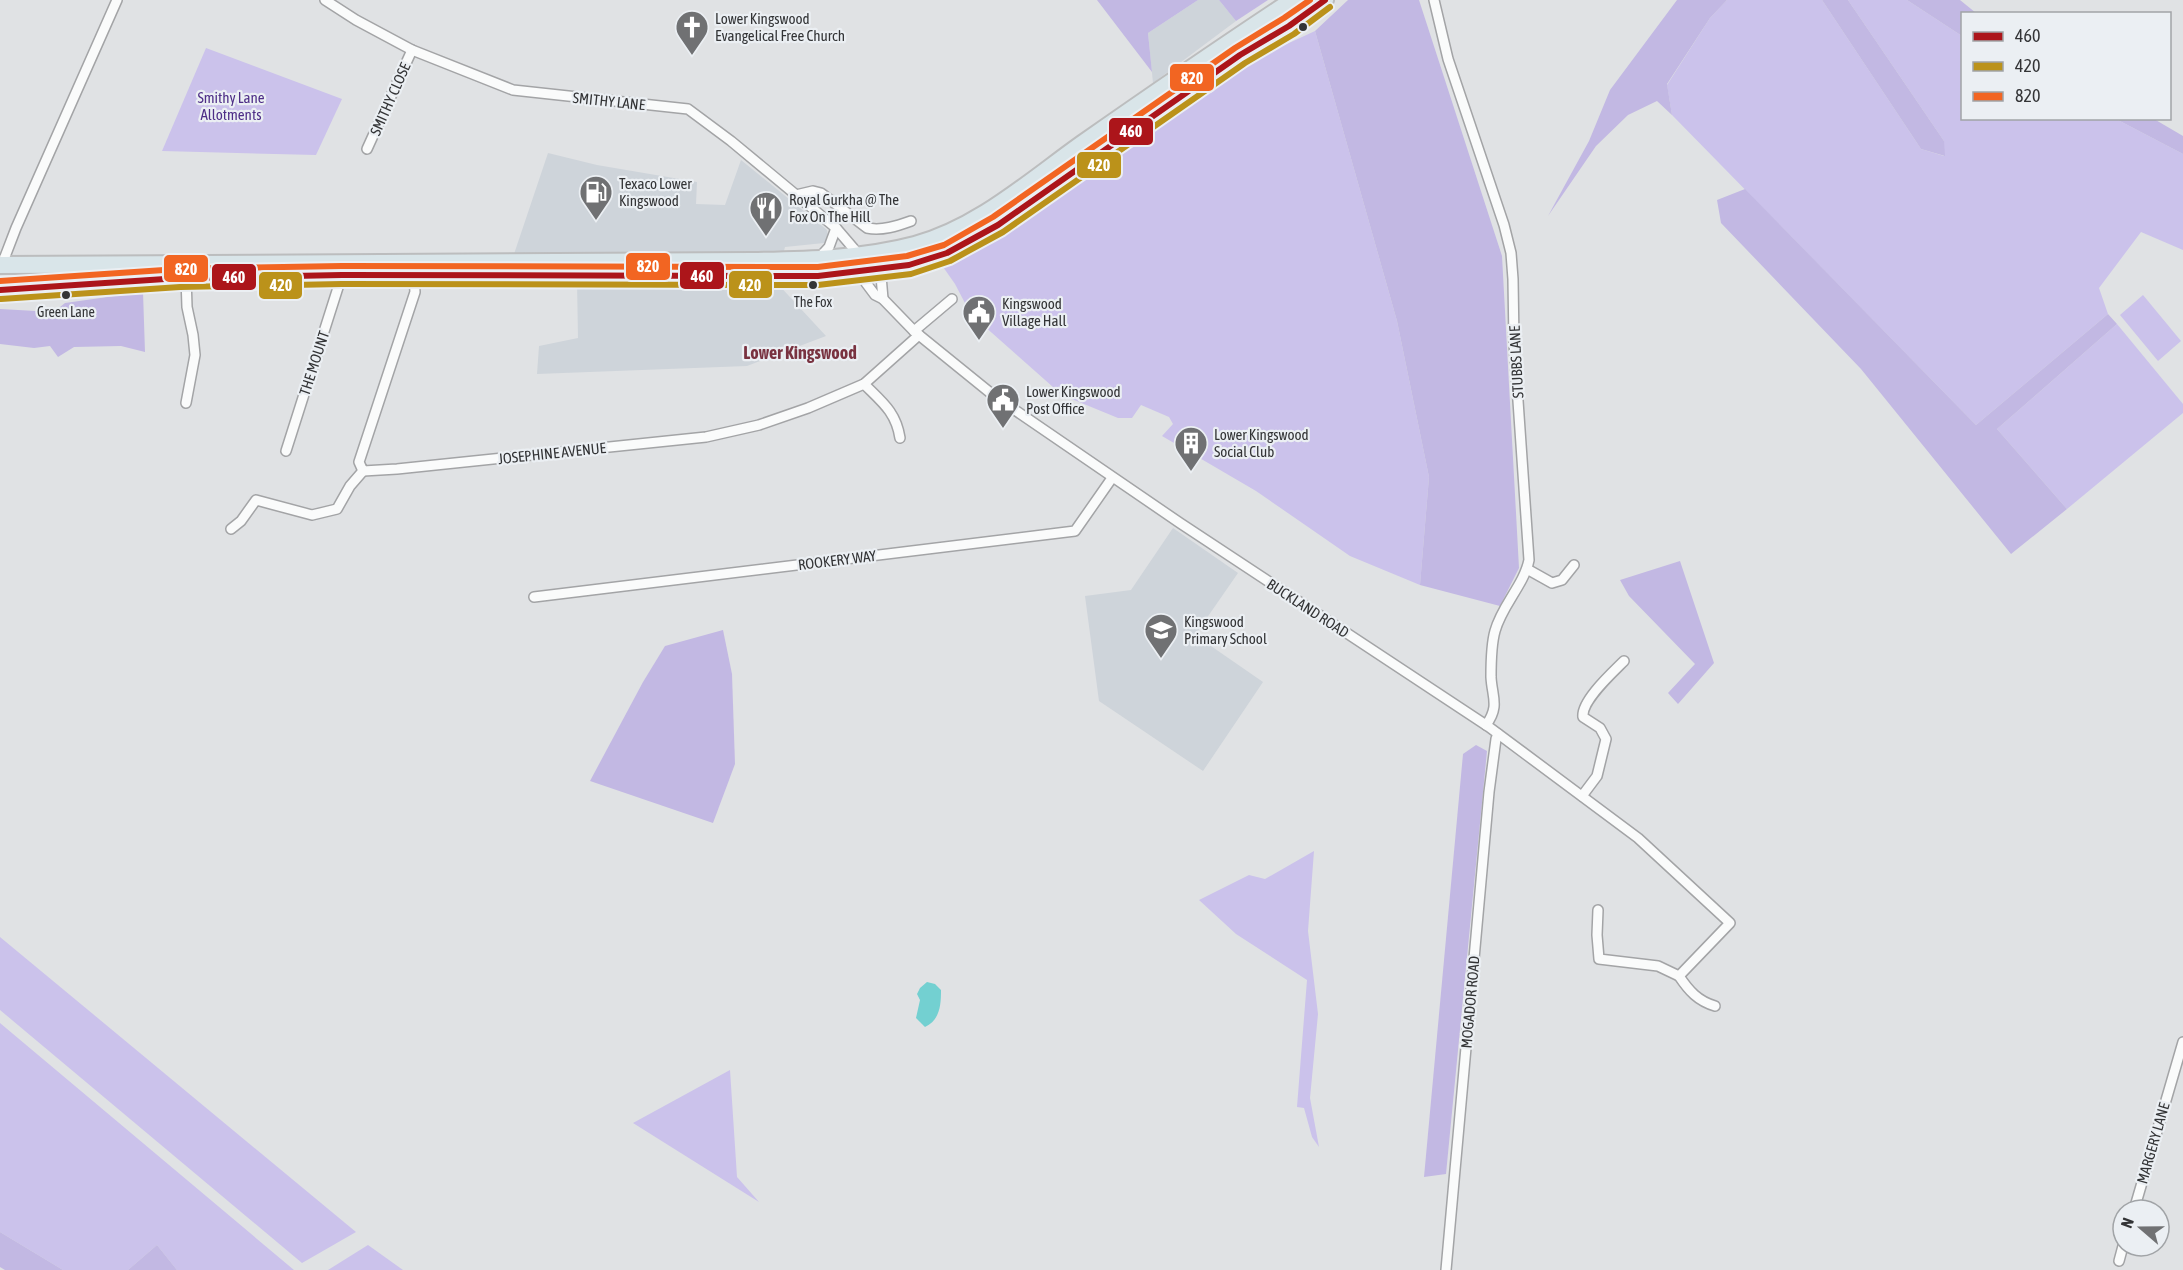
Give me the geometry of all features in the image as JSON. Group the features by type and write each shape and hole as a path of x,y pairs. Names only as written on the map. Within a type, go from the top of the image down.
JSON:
{"highway":[{"path":"1,266 818,259 860,256 915,245 933,239 981,215 1293,0"},
{"path":"0,290 186,278 818,276 909,265 946,253 989,230 1240,55 1289,26 1325,0"}],"street":[{"path":"1,266 117,0"},
{"name":"SMITHY LANE","path":"325,0 356,20 412,50 513,90 688,109 731,141 836,228 860,256 868,271"},
{"name":"STUBBS LANE","path":"1434,0 1448,59 1511,253 1514,279 1514,343 1529,560 1527,569"},
{"name":"SMITHY CLOSE","path":"367,149 412,50"},
{"path":"796,195 813,191 821,193 861,225 875,230 911,221"},
{"path":"818,259 829,247 836,228"},
{"name":"BUCKLAND ROAD","path":"868,271 866,283 875,295 883,299 916,333 993,395 1113,478 1486,725 1638,838 1730,923 1680,976"},
{"name":"THE MOUNT","path":"286,451 342,276"},
{"path":"231,529 241,521 256,501 312,515 338,509 350,486 363,471 359,462 415,292 414,276"},
{"path":"186,278 187,307 195,355 186,403"},
{"name":"JOSEPHINE AVENUE","path":"363,471 706,437 759,425 808,408 864,384 952,299"},
{"path":"864,384 889,408 898,423 900,438"},
{"name":"ROOKERY WAY","path":"534,597 1075,531 1113,478"},
{"path":"1486,725 1494,713 1495,703 1491,679 1495,630 1508,600 1527,569 1552,583 1562,580 1574,565"},
{"path":"1582,796 1597,776 1606,739 1600,728 1583,717 1582,711 1624,661"},
{"name":"MOGADOR ROAD","path":"1446,1270 1489,792 1498,734"},
{"path":"1598,910 1599,959 1658,966 1680,976 1688,990 1702,1002 1715,1006"},
{"name":"MARGERY LANE","path":"2138,1198 2183,1042"}],"shaded area":[{"path":"1097,0 1198,0 1148,33 1152,72"},
{"path":"1198,0 1219,0 1236,21 1153,83 1148,33"},
{"path":"1219,0 1268,0 1236,21"},
{"path":"1348,0 1419,0 1502,256 1519,568 1500,606 1420,585 1429,477 1397,321 1315,31"},
{"path":"1677,0 1727,0 1710,18 1667,84 1672,115 1657,101 1628,115 1596,146 1548,216 1589,141 1610,90"},
{"path":"1822,0 1848,0 1944,141 1945,156 1921,149"},
{"path":"1907,0 1960,0 1975,12 1961,12 1961,35"},
{"path":"2118,120 2156,120 2183,136 2183,154"},
{"path":"548,153 597,165 697,182 696,204 725,205 741,160 827,230 828,237 824,243 785,247 776,282 826,336 747,366 537,374 539,346 578,338 577,281 514,254"},
{"path":"1745,189 1976,425 2108,314 2117,324 1997,429 2067,509 2011,554 1861,369 1721,223 1717,200"},
{"path":"143,292 145,352 121,346 74,347 58,357 50,346 34,348 0,344 0,309 54,312 65,303"},
{"name":"Kingswood Primary School","path":"1173,528 1238,573 1195,635 1263,682 1203,771 1099,701 1085,596 1131,590"},
{"path":"1680,561 1714,663 1678,704 1668,693 1695,664 1629,596 1620,580"},
{"path":"723,630 732,674 735,764 713,823 590,781 665,646"},
{"path":"1476,745 1487,751 1446,1174 1424,1177 1463,754"},
{"path":"0,1232 63,1270 5,1270 0,1267"},
{"path":"157,1245 177,1270 128,1270"}],"green space":[{"path":"1727,0 1822,0 1921,149 1944,156 1944,141 1848,0 1907,0 1961,35 1961,120 2118,120 2183,154 2183,250 2141,232 2099,288 2108,314 1976,425 1672,115 1667,85 1710,18"},
{"path":"1315,31 1397,321 1429,477 1420,585 1350,556 1256,491 1162,436 1173,424 1169,417 1141,405 1132,418 1118,418 1062,395 983,325 966,305 941,264 1030,211 1265,54"},
{"name":"Smithy Lane Allotments","path":"206,48 342,99 316,155 162,151"},
{"path":"2143,295 2181,341 2158,361 2120,315"},
{"path":"2117,324 2183,404 2183,413 2067,509 1997,429"},
{"path":"1314,851 1308,931 1318,1014 1310,1098 1319,1147 1312,1137 1304,1108 1297,1107 1307,980 1236,934 1199,900 1249,875 1265,879"},
{"path":"0,937 356,1232 302,1263 0,1010"},
{"path":"0,1023 294,1270 177,1270 157,1245 128,1270 63,1270 0,1232"},
{"path":"730,1070 737,1177 759,1202 633,1123"},
{"path":"368,1245 403,1270 328,1270"}],"water":[{"path":"927,982 935,984 941,990 941,996 937,1016 925,1027 916,1018 920,1000 917,994"}],"transit line":[{"name":"820","path":"0,281 179,269 342,266 818,267 907,256 944,245 993,217 1235,48 1310,0"},
{"name":"460","path":"0,290 180,278 342,275 818,276 909,265 947,253 998,225 1240,55 1289,26 1325,0"},
{"name":"420","path":"1,299 180,287 342,284 818,285 911,274 950,261 1003,232 1245,63 1294,34 1330,7"}],"place":[{"name":"Lower Kingswood Evangelical Free Church","path":"692,56"},
{"name":"Texaco Lower Kingswood","path":"596,221"},
{"name":"Royal Gurkha @ The Fox On The Hill","path":"766,237"},
{"name":"The Fox","path":"813,285"},
{"name":"Green Lane","path":"66,295"},
{"name":"Kingswood Village Hall","path":"979,341"},
{"name":"Lower Kingswood Post Office","path":"1003,429"},
{"name":"Lower Kingswood Social Club","path":"1191,472"},
{"name":"Kingswood Primary School","path":"1161,659"}],"district":[{"name":"Lower Kingswood","path":"800,352"}]}
